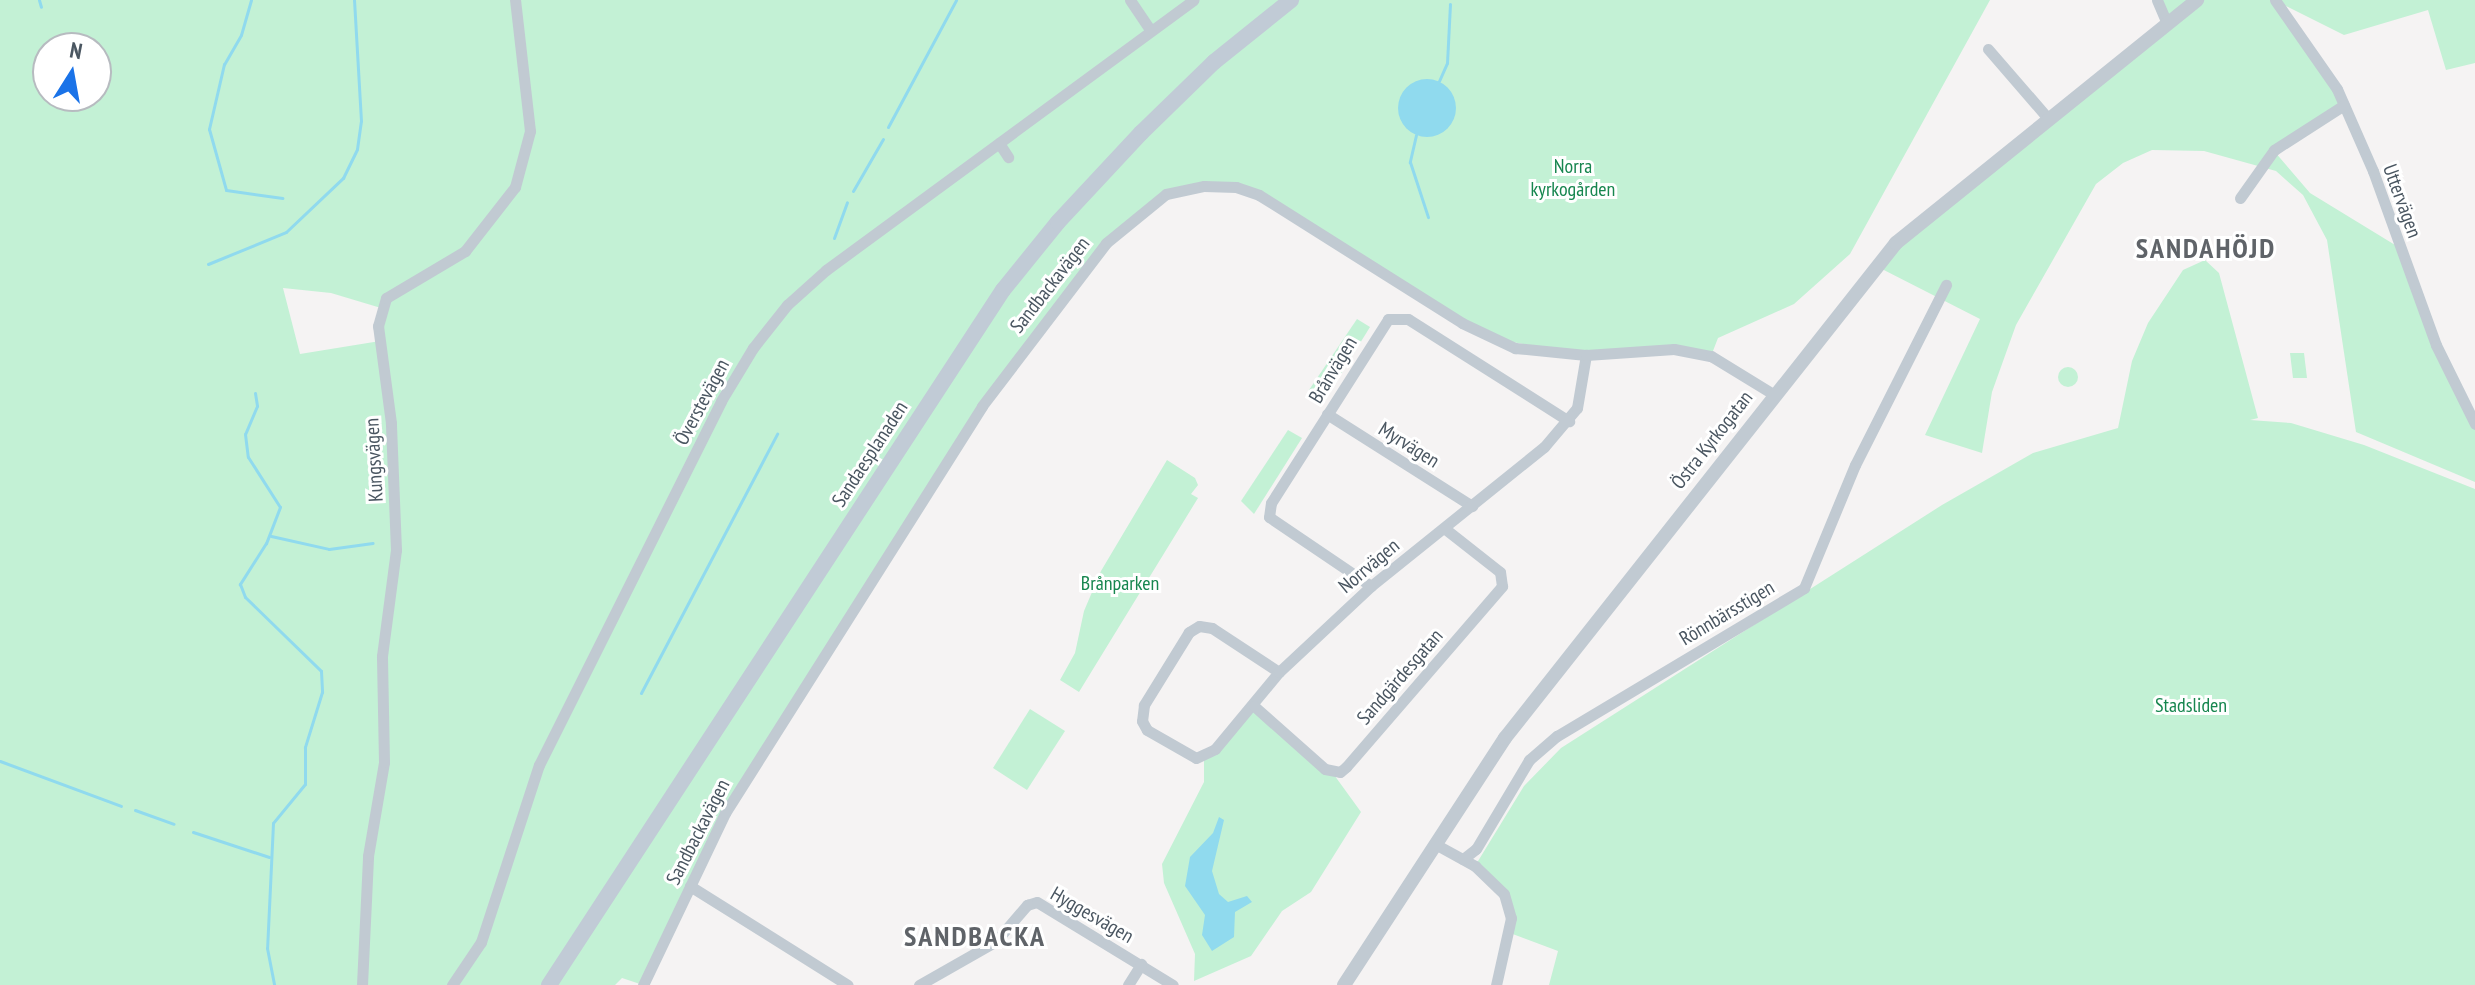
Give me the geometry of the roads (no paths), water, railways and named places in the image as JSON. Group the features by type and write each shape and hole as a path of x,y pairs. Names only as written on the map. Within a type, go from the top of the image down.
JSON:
{"main road":[{"name":"Sandaesplanaden","path":"549,985 1003,290 1141,133 1214,62 1291,0"}],"street":[{"name":"Kungsvägen","path":"362,985 368,856 384,762 382,656 396,550 391,423 378,326 386,298 448,264 479,238 523,168 530,114 515,0"},
{"path":"1130,0 1151,31"},
{"name":"Överstevägen","path":"452,985 481,942 539,765 721,401 753,348 787,305 826,270 1193,0"},
{"path":"2157,0 2167,24"},
{"name":"Östra Kyrkogatan","path":"1344,985 1505,738 1773,394 1896,243 2047,117 2197,0"},
{"name":"Uttervägen","path":"2275,0 2344,105 2436,345 2475,424"},
{"path":"1988,49 2047,117"},
{"path":"2240,198 2274,150 2344,105"},
{"path":"999,143 1008,157"},
{"name":"Sandbackavägen","path":"643,985 725,813 982,406 1063,294 1151,202 1183,189 1236,187 1259,195 1490,338 1549,354 1586,355 1674,349 1711,356 1773,394"},
{"name":"Rönnbärsstigen","path":"1463,859 1476,849 1529,760 1557,736 1804,588 1855,465 1946,285"},
{"name":"Brånvägen","path":"1371,586 1269,517 1271,503 1381,326 1398,317 1569,421"},
{"name":"Norrvägen","path":"1279,672 1212,628 1199,626 1189,632 1144,705 1147,730 1177,750 1204,757 1254,706 1279,672 1371,586 1472,506 1569,421 1581,396 1586,355"},
{"name":"Myrvägen","path":"1327,414 1472,506"},
{"name":"Sandgärdesgatan","path":"1254,706 1325,769 1340,772 1346,767 1502,586 1500,572 1444,528"},
{"path":"1435,844 1463,859 1497,885 1509,906 1510,933 1496,985"},
{"path":"690,886 848,985"},
{"name":"Hyggesvägen","path":"919,985 996,941 1027,905 1037,902 1173,985"},
{"path":"1128,985 1141,964"}],"water":[{"path":"1427,79 1438,81 1447,88 1454,97 1454,119 1447,128 1438,135 1427,137 1416,135 1407,128 1400,119 1398,108 1400,97 1407,88 1416,81"},
{"path":"1219,817 1224,820 1212,871 1219,894 1228,902 1247,896 1252,902 1235,912 1234,937 1212,951 1202,935 1205,915 1185,886 1190,857 1213,833"}],"waterway":[{"path":"39,0 41,7"},
{"path":"251,0 241,35 224,64 209,129 226,190 282,198"},
{"path":"208,264 286,232 343,178 357,149 361,121 354,0"},
{"path":"888,127 956,0"},
{"path":"1439,81 1447,63 1450,4"},
{"path":"1416,135 1410,162 1428,217"},
{"path":"853,191 883,139"},
{"path":"834,238 847,202"},
{"path":"255,393 257,406 245,434 248,457 280,507 266,543 240,584 245,597 321,671 322,692 305,747 305,784 273,823 267,948 274,985"},
{"path":"641,693 777,434"},
{"path":"271,536 329,549 373,543"},
{"path":"0,761 121,806"},
{"path":"135,810 174,824"},
{"path":"193,832 269,857"}],"district":[{"name":"SANDAHÖJD","path":"2206,248"},
{"name":"SANDBACKA","path":"975,936"}],"park label":[{"name":"Norra kyrkogården","path":"1573,178"},
{"name":"Brånparken","path":"1120,583"},
{"name":"Stadsliden","path":"2191,705"}]}
